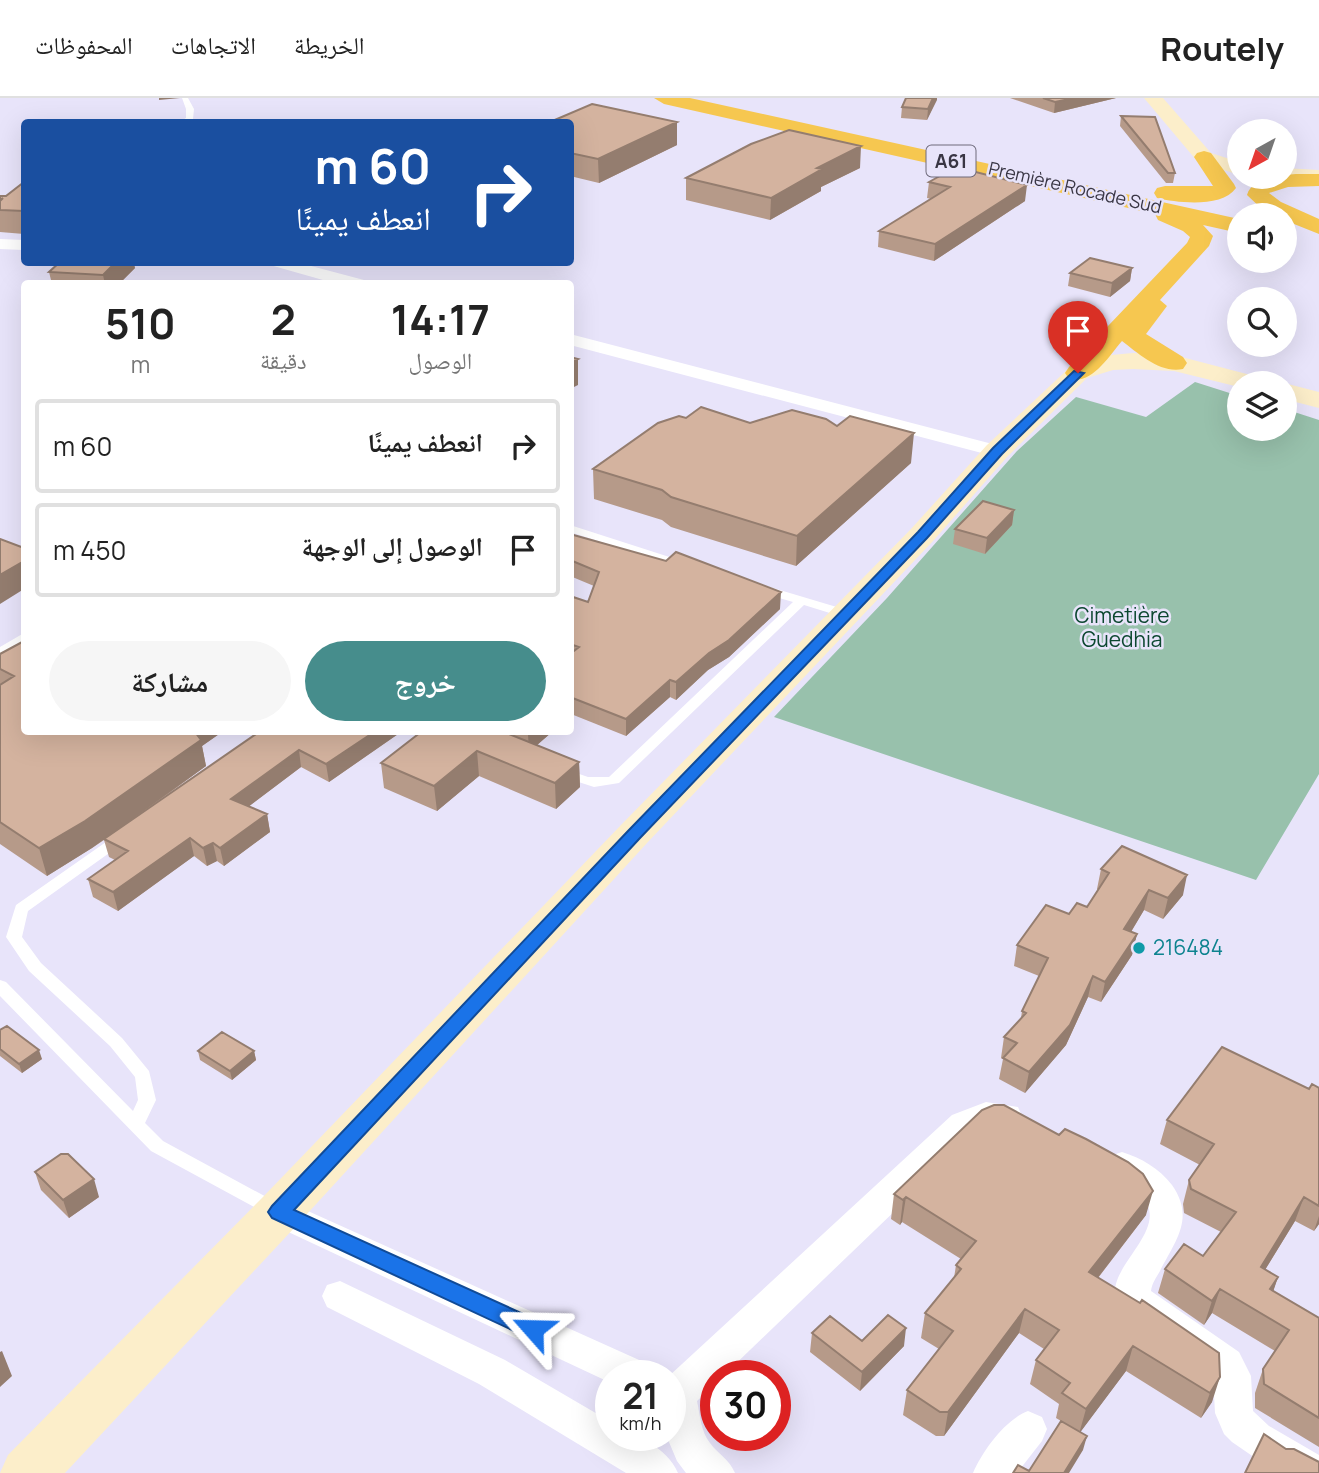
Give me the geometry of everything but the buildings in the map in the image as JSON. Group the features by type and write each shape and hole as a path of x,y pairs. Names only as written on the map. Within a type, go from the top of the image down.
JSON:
{"highway":[{"name":"Première Rocade Sud","path":"664,98 1141,196 1227,211"},
{"name":"Première Rocade Sud","path":"700,98 1141,196 1227,222"},
{"path":"1141,196 1205,195 1222,191 1225,188 1223,184 1204,157"},
{"path":"1319,178 1278,182 1265,186 1259,190 1258,195 1273,207 1319,229"},
{"path":"1078,373 1197,246 1202,236 1191,226 1141,196"},
{"path":"1301,239 1319,229"},
{"path":"1174,363 1131,335 1142,319 1213,246 1227,242"}],"main road":[{"path":"1153,98 1204,157 1227,165"},
{"path":"1297,175 1319,178"},
{"path":"27,1473 279,1212 634,834 922,535 997,451 1078,373 1122,362 1174,363 1227,376"},
{"path":"1297,394 1319,400"}],"street":[{"path":"0,244 21,245"},
{"path":"291,266 343,280"},
{"path":"574,340 997,451"},
{"path":"686,1382 964,1124 986,1114 1003,1115 1041,1131"},
{"path":"1091,1153 1129,1169 1149,1183 1163,1199 1167,1217 1135,1284 1133,1294 1140,1304 1226,1364 1233,1374 1234,1413 1246,1432 1313,1473"},
{"path":"279,1212 600,1360"},
{"path":"340,1296 492,1372 645,1463 657,1473"},
{"path":"993,1473 1028,1429"},
{"path":"686,1438 698,1462 715,1473"}],"lane":[{"path":"186,98 190,109 189,119"},
{"path":"574,529 698,569"},
{"path":"749,585 846,614"},
{"path":"548,767 586,782 601,784 614,780 801,601"},
{"path":"0,653 21,639"},
{"path":"136,1124 147,1100 143,1075 116,1042 35,967 14,937 21,909 31,900 139,826"},
{"path":"0,986 157,1146 279,1212"}],"green space":[{"name":"Cimetière Guedhia","path":"1195,382 1227,392 1227,441 1297,441 1297,413 1319,420 1319,774 1256,880 774,717 887,598 1017,451 1076,397 1146,417"}],"place":[{"name":"216484","path":"1139,948"}],"route":[{"path":"533,1329 279,1212 634,834 922,535 997,451 1078,373"}]}
